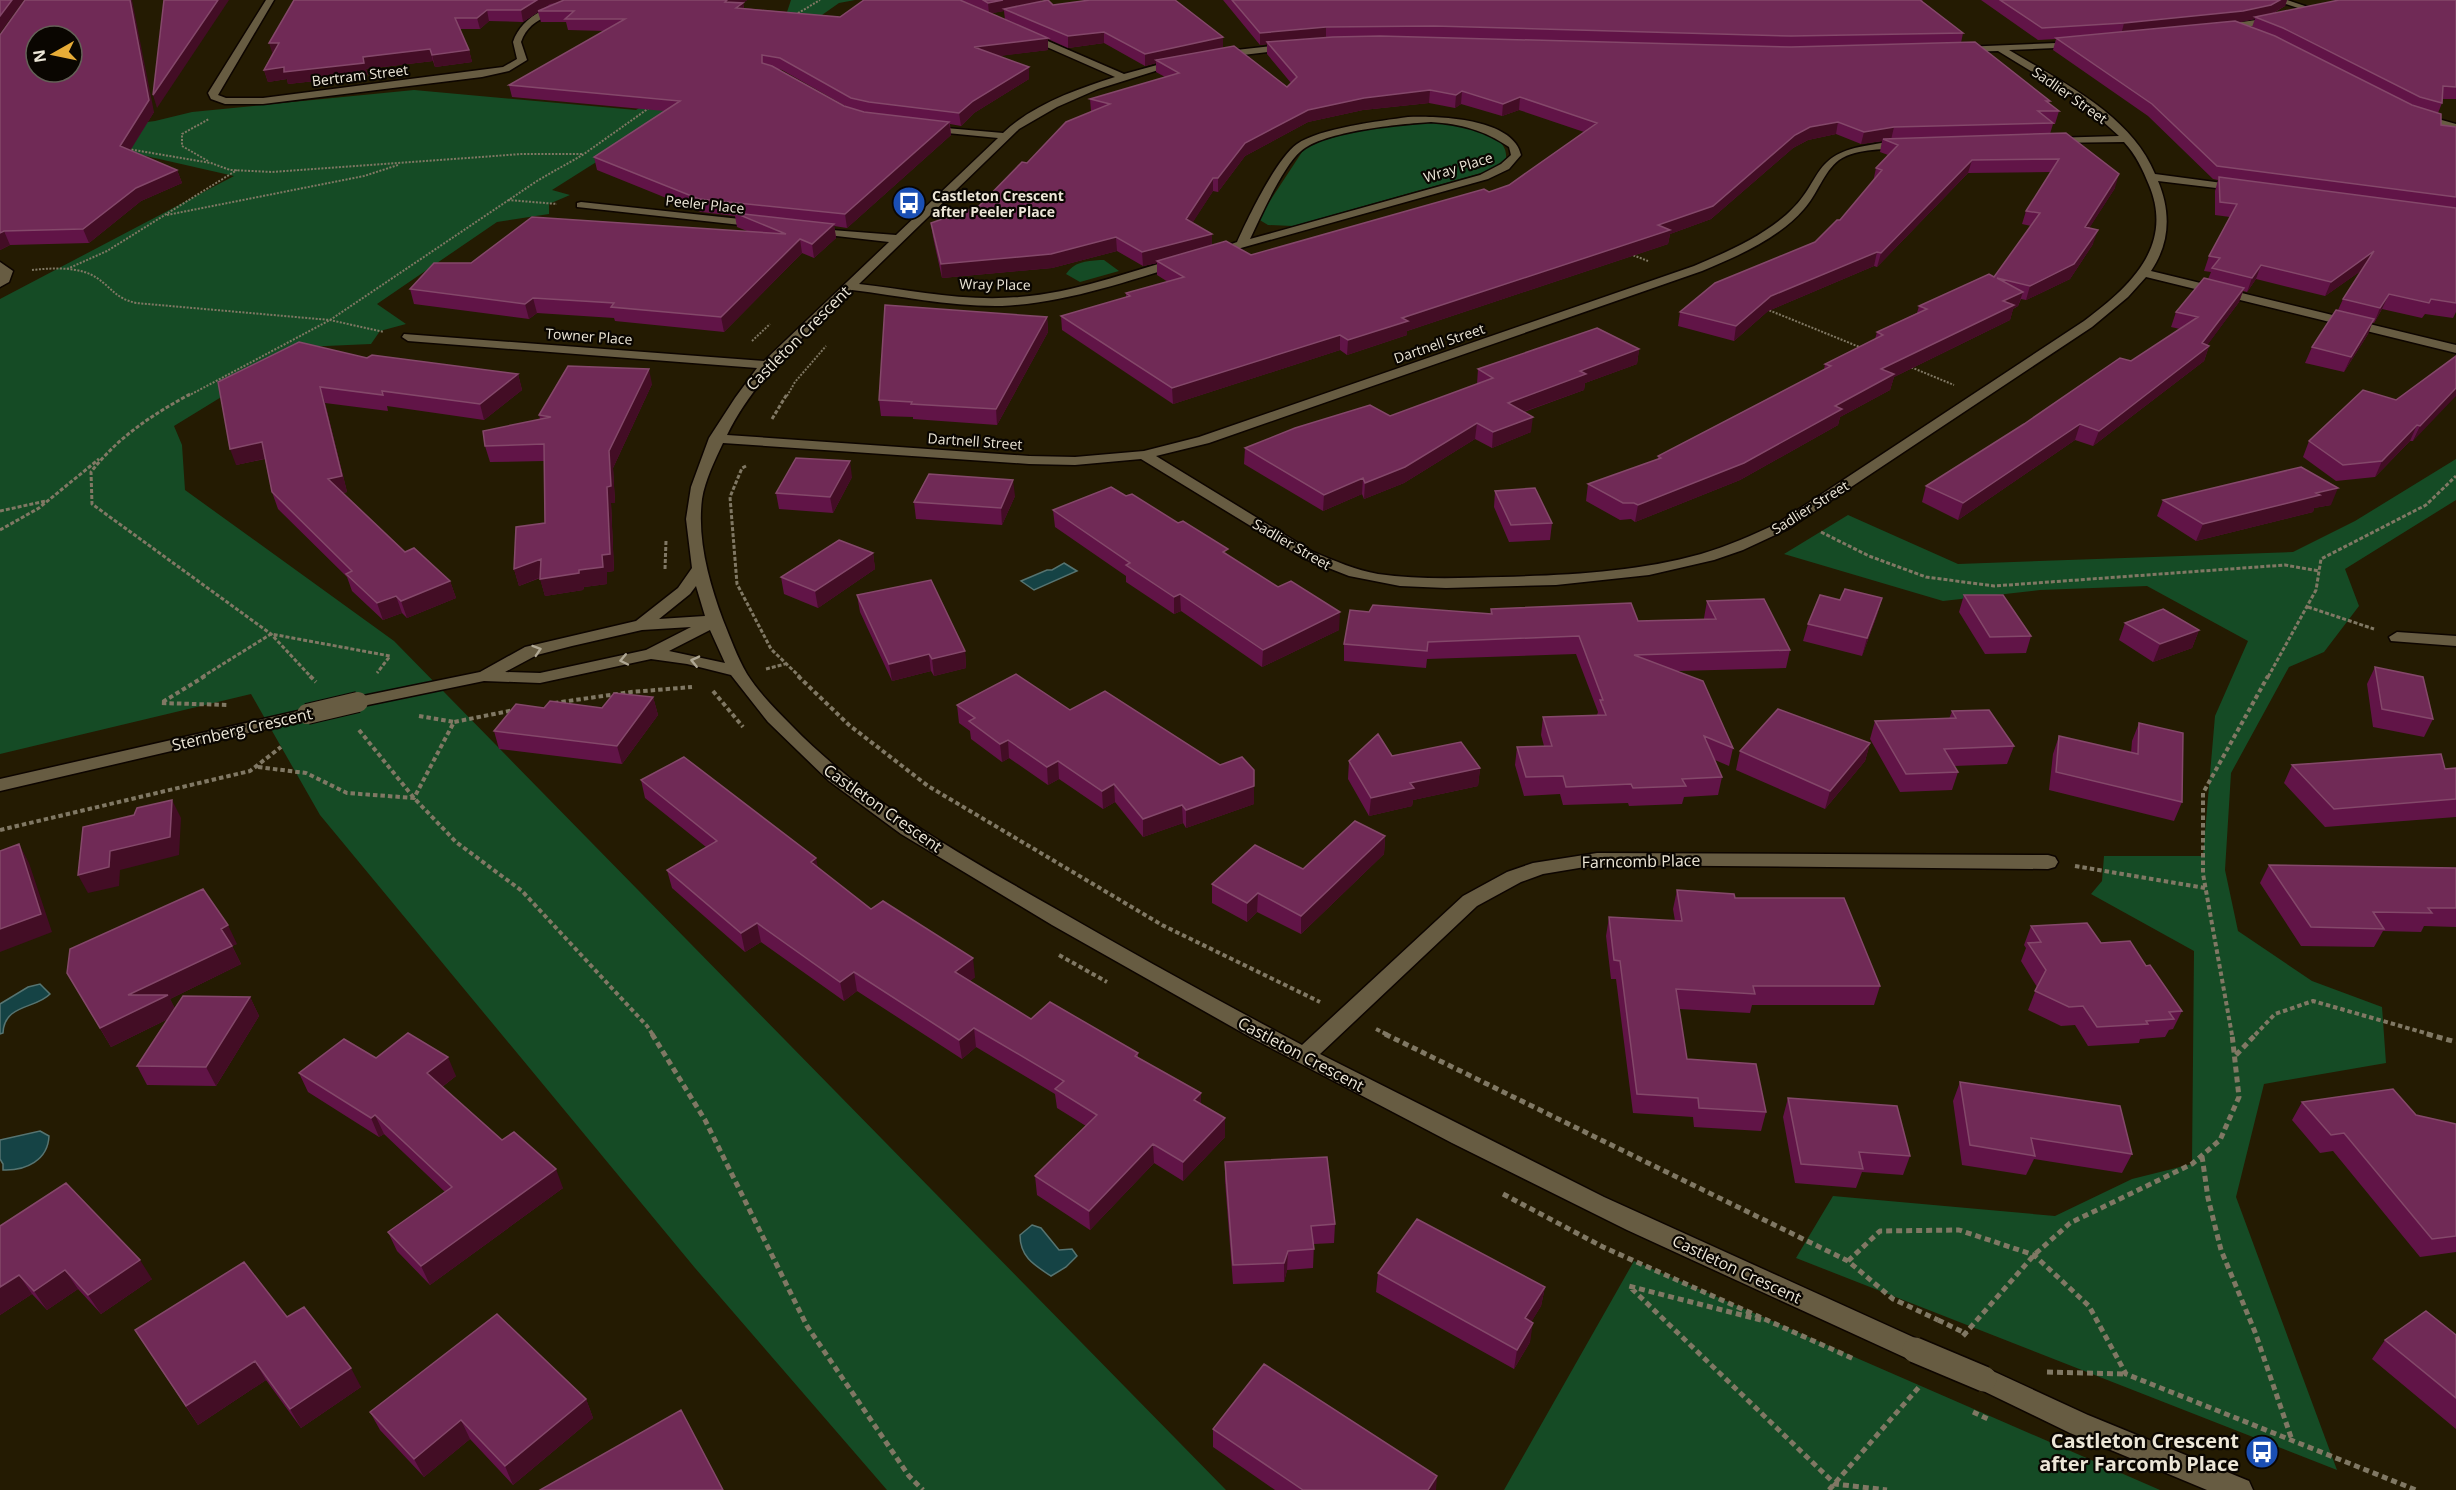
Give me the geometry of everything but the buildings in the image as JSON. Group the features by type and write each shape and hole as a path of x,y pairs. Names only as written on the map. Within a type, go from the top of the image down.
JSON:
{"street":[{"path":"235,101 214,97 213,93 270,0"},
{"name":"Bertram Street","path":"235,101 263,101 482,74 506,69 522,60 517,42 524,26 548,12 579,0"},
{"path":"2211,30 2323,10 2278,0"},
{"path":"2232,27 2252,34"},
{"path":"1021,32 1122,77"},
{"path":"1954,50 2085,44"},
{"path":"1206,57 1304,45"},
{"name":"Sadlier Street","path":"1144,455 1317,560 1353,574 1392,582 1434,584 1541,581 1613,575 1679,564 1737,547 1796,518 2088,324 2121,298 2144,273 2162,236 2164,212 2153,177 2128,139 2081,99 2001,49"},
{"name":"Castleton Crescent","path":"1195,59 1122,77 1039,111 1006,136 849,286 767,365 738,400 716,438 695,498 695,531 699,569 716,621 740,674 790,737 824,768 909,830 1155,976 1304,1056 1598,1205 2079,1424 2239,1490"},
{"path":"2411,114 2456,127"},
{"name":"Wray Place","path":"849,286 973,300 1016,302 1059,296 1242,245 1499,172 1510,164 1516,155 1514,146 1500,136 1475,126 1419,120 1373,125 1312,140 1293,152 1254,216 1242,245"},
{"path":"918,127 1006,136"},
{"path":"2037,141 2128,139"},
{"name":"Dartnell Street","path":"716,438 1029,460 1075,461 1144,455 1204,440 1681,276 1718,261 1760,239 1791,216 1813,194 1831,162 1856,151 1911,144"},
{"path":"2153,177 2250,189"},
{"name":"Peeler Place","path":"582,206 772,226"},
{"path":"795,228 898,239"},
{"path":"2144,273 2456,349"},
{"name":"Towner Place","path":"408,337 767,365"},
{"path":"642,625 684,591 699,569"},
{"name":"Sternberg Crescent","path":"484,676 531,651 642,625 716,621"},
{"name":"Sternberg Crescent","path":"0,785 358,702 484,676 540,678 651,654 716,621"},
{"path":"2397,637 2456,641"},
{"path":"651,654 688,659 740,674"},
{"name":"Farncomb Place","path":"1304,1056 1470,901 1514,877 1540,868 1597,859 2048,862"}],"path":[{"path":"211,163 182,146 182,134 235,101"},
{"path":"122,148 211,163 237,170 272,172 522,154 584,154"},
{"path":"167,215 364,176 405,163"},
{"path":"2,274 66,269 107,251 237,170"},
{"path":"508,200 582,206"},
{"path":"1629,253 1681,276"},
{"path":"66,269 96,277 112,295 136,303 330,320 408,337"},
{"path":"1759,307 1870,351"},
{"path":"826,346 795,382 772,420 760,456 742,468 730,496 737,584 771,649 849,725 928,786 1162,925 1848,1261 1893,1299 1938,1320"},
{"path":"1904,364 1981,396"},
{"path":"0,530 48,501 104,454"},
{"path":"1958,1343 2034,1255 2070,1223 2192,1164 2220,1140 2239,1097 2236,1054 2203,874 2203,793 2308,607 2316,590 2321,559 2426,505 2456,476"},
{"path":"0,511 48,501"},
{"path":"1796,518 1869,556 1926,577 1994,586 2285,565 2319,571"},
{"path":"2308,607 2397,637"},
{"path":"238,705 161,703 271,634 390,656 376,674"},
{"path":"544,704 632,692 708,686 740,674 786,663"},
{"path":"258,767 306,773 347,793 414,798 454,722 489,717 524,707"},
{"path":"0,830 250,771 289,741"},
{"path":"2048,862 2205,888"},
{"path":"2236,1054 2275,1014 2313,1001 2456,1042"},
{"path":"2202,1155 2208,1198 2221,1250 2254,1332 2292,1441"},
{"path":"1848,1261 1880,1231 1959,1230 2034,1255 2089,1306 2126,1374"},
{"path":"1773,1323 1629,1286 1834,1484 1887,1490"},
{"path":"2041,1369 2050,1373 2126,1374 2416,1490"},
{"path":"1829,1490 1927,1378"}],"green space":[{"path":"791,0 855,0 839,3 761,58 552,190 570,195 549,204 549,214 497,222 377,304 406,324 380,331 371,344 303,347 174,426 182,445 185,490 394,641 1226,1490 887,1490 695,1268 320,815 251,694 0,754 0,299 234,176 146,156 65,145 86,130 155,121 192,112 414,90 636,110 787,12"},
{"path":"1413,122 1453,125 1484,132 1504,147 1506,158 1493,169 1481,173 1293,226 1268,225 1258,219 1304,149 1321,141 1352,132 1382,125"},
{"path":"1104,260 1119,271 1080,282 1066,274 1080,263"},
{"path":"2456,459 2456,500 2345,569 2359,606 2324,652 2289,667 2231,773 2225,870 2238,931 2312,981 2382,1007 2386,1063 2264,1084 2236,1197 2337,1470 1796,1258 1833,1196 2055,1216 2132,1179 2192,1164 2194,951 2091,894 2102,881 2104,856 2203,856 2215,716 2248,641 2147,586 2040,590 1943,601 1784,554 1848,515 1958,564 2293,552 2355,521"},
{"path":"1634,1261 2160,1490 1504,1490"}],"water":[{"path":"1064,563 1077,571 1034,590 1021,581 1052,570"},
{"path":"40,984 50,994 15,1012 9,1017 3,1033 0,1034 0,1004 28,987"},
{"path":"40,1131 49,1136 45,1152 40,1158 27,1166 3,1170 0,1159 0,1140"},
{"path":"1032,1225 1041,1228 1059,1250 1072,1249 1077,1256 1066,1267 1051,1276 1039,1268 1025,1255 1021,1243 1020,1235"}],"place":[{"name":"Castleton Crescent after Peeler Place","path":"909,203"},
{"name":"Castleton Crescent after Farcomb Place","path":"2262,1452"}]}
